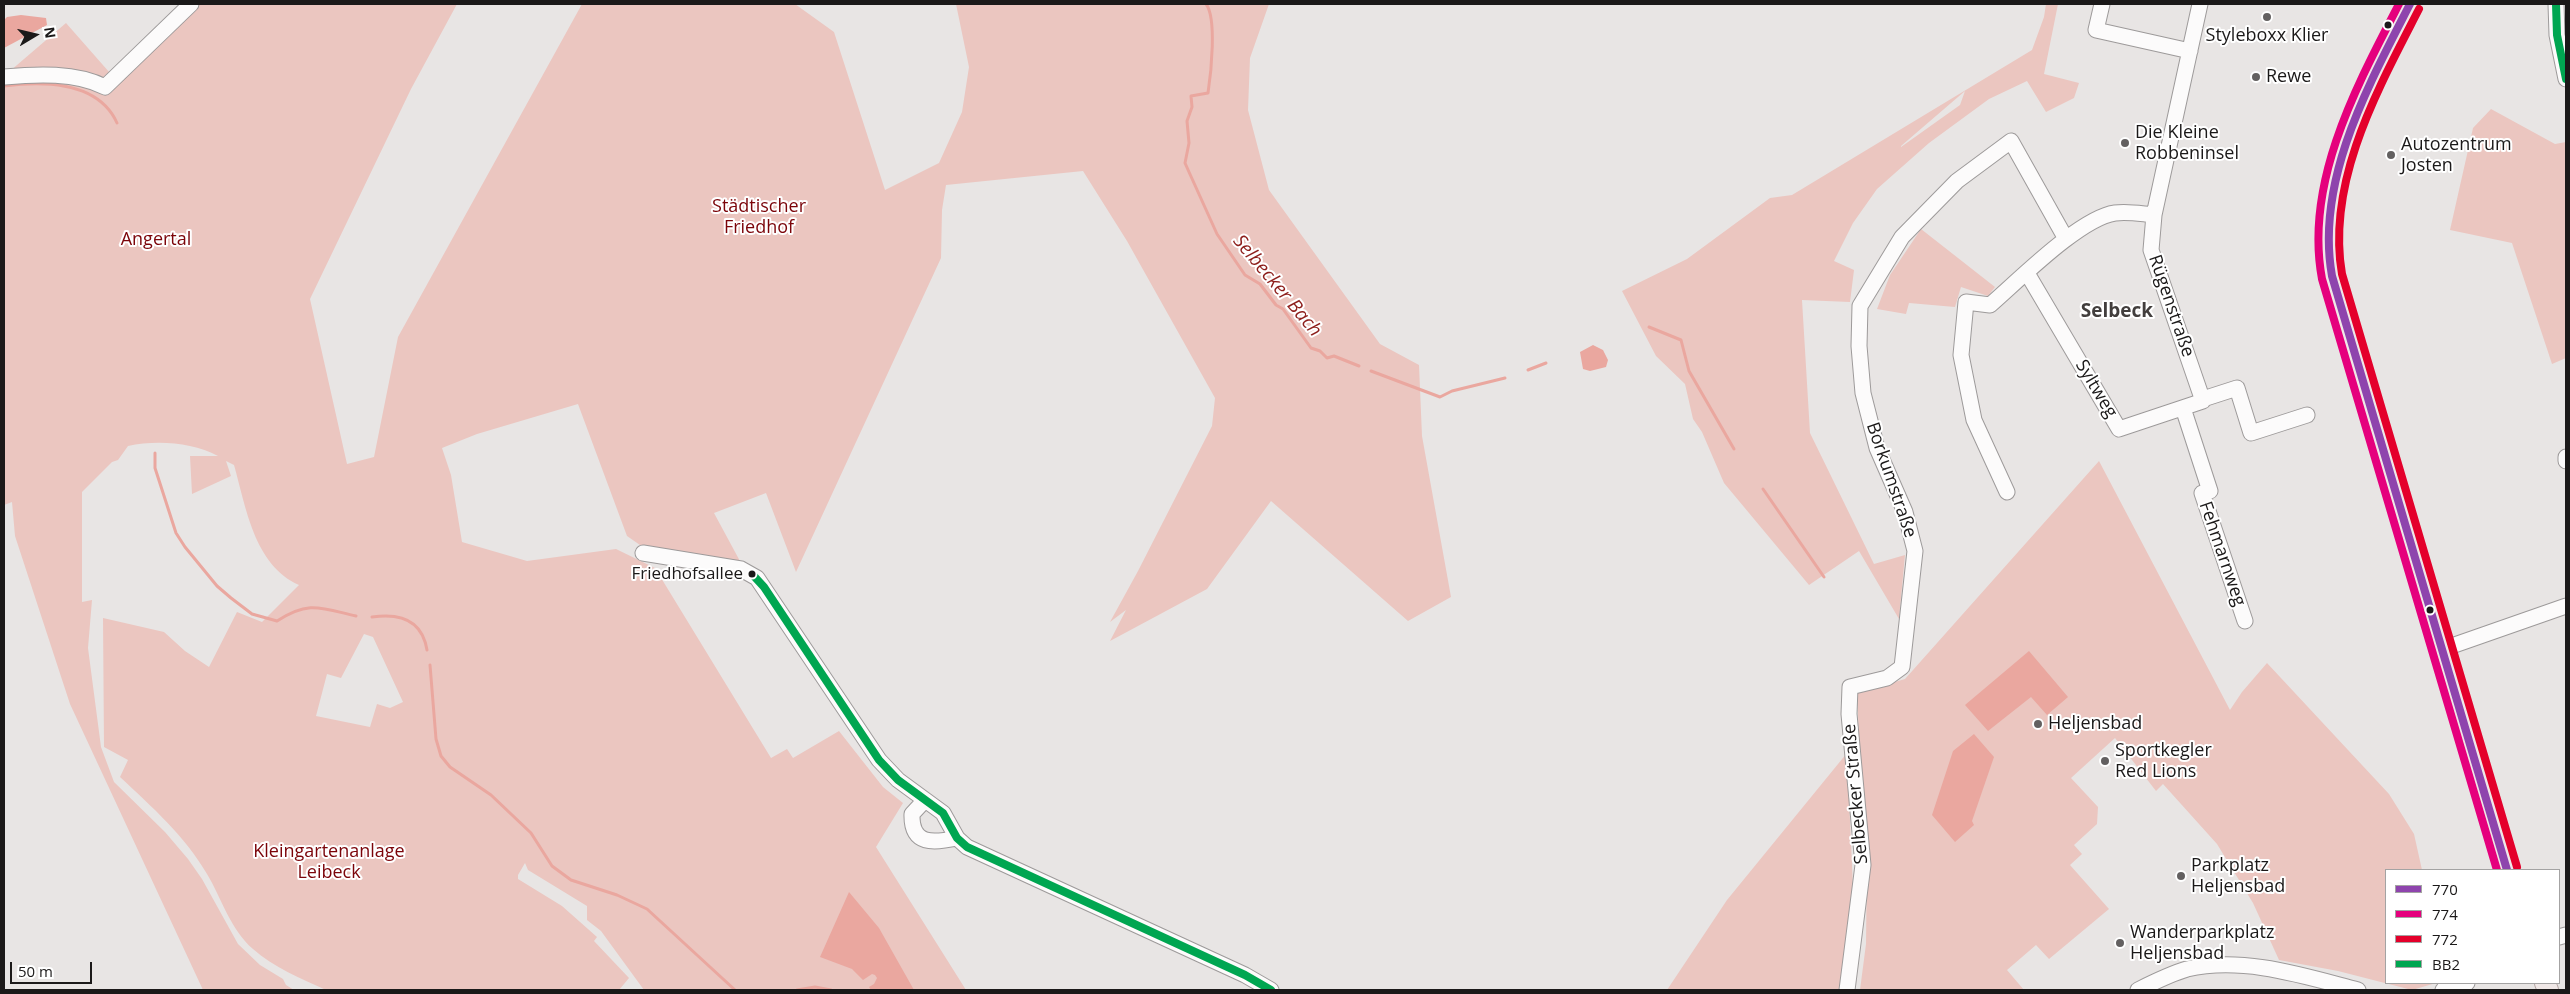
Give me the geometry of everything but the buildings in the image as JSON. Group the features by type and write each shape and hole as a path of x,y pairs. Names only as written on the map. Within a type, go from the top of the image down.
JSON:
{"main road":[{"path":"2410,4 2380,63 2350,138 2330,209 2327,250 2332,276 2507,869"}],"street":[{"path":"4,77 56,75 93,80 105,87 191,4"},
{"path":"2102,4 2096,30 2190,51"},
{"name":"Rügenstraße","path":"2200,4 2154,216 2151,250 2203,400"},
{"path":"2556,4 2557,35 2566,79"},
{"name":"Borkumstraße","path":"1850,687 1886,678 1902,667 1915,551 1905,512 1877,448 1863,393 1859,346 1860,306 1902,237 1957,182 2010,140 2066,239"},
{"path":"2007,492 1974,420 1961,354 1966,302 1990,304 2066,239 2097,218 2115,212 2154,216"},
{"name":"Syltweg","path":"2027,273 2119,429 2237,388 2252,433 2307,415"},
{"name":"Fehmarnweg","path":"2183,408 2210,490 2202,493 2245,621"},
{"path":"643,553 741,569 757,578 870,749 898,780 943,813 957,838 967,847 1245,976 1271,990"},
{"path":"2443,649 2566,606"},
{"name":"Selbecker Straße","path":"1847,990 1863,865 1849,714 1850,687"},
{"path":"924,800 912,814 912,824 915,833 931,843 957,838"},
{"path":"2138,990 2171,974 2188,969 2233,966 2265,969 2358,990"},
{"path":"2443,990 2464,984"}],"green space":[{"path":"197,4 457,4 411,89 310,299 347,464 374,457 398,337 582,4 795,4 834,32 885,190 939,163 962,112 969,67 956,4 1269,4 1250,58 1248,110 1269,190 1380,344 1419,365 1422,436 1451,597 1408,621 1271,501 1207,589 1110,641 1126,610 1110,622 1212,426 1215,398 1127,241 1083,171 946,185 942,210 941,258 796,572 766,493 714,513 741,563 640,545 627,536 578,404 477,434 442,448 451,475 462,542 527,561 616,549 655,568 771,758 787,749 793,758 839,731 883,787 903,803 876,847 966,990 644,990 601,931 587,920 587,906 528,870 525,863 518,875 518,879 562,906 597,937 594,941 629,978 619,990 326,990 269,961 253,949 238,932 207,874 189,847 167,822 120,777 128,760 104,747 103,618 164,632 185,651 209,667 237,612 262,622 299,585 284,576 272,564 262,549 248,516 234,465 226,461 231,476 192,494 190,456 218,456 208,451 185,445 139,444 128,446 118,460 112,462 82,492 82,602 92,600 88,648 101,747 114,782 165,832 188,859 202,879 238,944 260,965 283,979 286,985 294,990 203,990 70,704 15,536 12,502 4,505 4,72 10,71 66,23 117,81","holes":["364,634 373,637 403,702 390,708 377,704 370,727 316,716 327,674 341,678"]},
{"path":"2046,4 2058,4 2044,74 2079,83 2074,98 2046,112 2027,81 1989,99 1929,143 1877,189 1853,223 1834,261 1854,270 1850,302 1802,300 1810,433 1874,564 1905,555 1899,619 1859,551 1809,585 1724,483 1702,432 1693,419 1685,384 1656,356 1622,291 1687,259 1770,198 1792,195 2032,50 2044,17","holes":["1965,91 1960,105 1901,147"]},
{"path":"2491,109 2555,144 2566,142 2566,358 2552,364 2512,243 2450,230 2473,128"},
{"path":"1921,229 1995,287 1988,296 1961,287 1955,307 1909,303 1906,314 1877,309 1890,275"},
{"name":"Heljensbad","path":"2099,461 2230,710 2242,692 2267,663 2389,794 2414,834 2422,869 2385,869 2385,983 2338,971 2279,960 2253,903 2217,844 2163,784 2156,791 2115,738 2071,778 2098,807 2097,824 2074,845 2082,854 2070,865 2109,909 2049,959 2036,945 2007,970 2024,990 1860,990 1866,944 1867,856 1855,747 1859,737 1857,693 1905,679"},
{"path":"1847,753 1853,888 1841,990 1667,990 1727,900"},
{"name":"Heljensbad","path":"2389,984 2433,984 2412,990"}],"shaded area":[{"path":"21,15 46,18 47,25 4,48 4,20 7,17"},
{"path":"1593,345 1603,350 1608,360 1606,367 1590,371 1583,369 1580,352"},
{"path":"2029,651 2068,697 2047,715 2031,697 1988,731 1965,705"},
{"path":"1974,734 1994,757 1972,821 1974,825 1955,842 1932,815 1953,751"},
{"path":"849,892 879,928 914,990 871,990 869,987 874,984 877,978 875,975 872,974 863,980 852,969 820,957"}],"waterway":[{"name":"Selbecker Bach","path":"1206,4 1209,11 1212,33 1212,60 1208,93 1191,96 1192,107 1187,121 1189,143 1185,163 1217,234 1245,275 1260,284 1276,305 1283,309 1311,348 1320,351 1327,358 1334,356 1359,366"},
{"path":"4,86 52,84 68,87 97,99 108,109 117,123"},
{"name":"Selbecker Bach","path":"1649,327 1681,340 1689,371 1734,449"},
{"name":"Selbecker Bach","path":"1528,370 1546,363"},
{"name":"Selbecker Bach","path":"1371,371 1440,397 1452,391 1505,378"},
{"path":"155,453 155,468 176,533 217,586 231,598 252,614 277,621 288,614 307,608 324,609 356,616"},
{"name":"Selbecker Bach","path":"1763,489 1824,577"},
{"path":"372,617 391,616 408,620 420,631 427,650"},
{"path":"430,665 436,739 441,756 450,767 491,795 531,833 552,866 571,880 617,895 647,909 735,990"},
{"path":"797,990 815,987 831,990"}],"transit line":[{"name":"774","path":"2399,4 2351,102 2327,172 2320,207 2318,243 2322,279 2497,869"},
{"name":"770","path":"2410,4 2362,101 2338,170 2331,205 2329,240 2332,276 2507,869"},
{"name":"BB2","path":"2556,4 2557,35 2566,79"},
{"name":"772","path":"2419,9 2372,103 2349,170 2342,205 2339,239 2342,274 2517,867"},
{"name":"BB2","path":"752,574 764,587 879,760 898,780 943,813 957,838 967,847 1245,975 1271,990"}],"place":[{"name":"Styleboxx Klier","path":"2267,17"},
{"name":"Rewe","path":"2256,77"},
{"name":"Die Kleine Robbeninsel","path":"2125,143"},
{"name":"Autozentrum Josten","path":"2391,155"},
{"name":"Friedhofsallee","path":"752,574"},
{"name":"Heljensbad","path":"2038,724"},
{"name":"Sportkegler Red Lions","path":"2105,761"},
{"name":"Parkplatz Heljensbad","path":"2181,876"},
{"name":"Wanderparkplatz Heljensbad","path":"2120,943"}],"district":[{"name":"Selbeck","path":"2117,312"}],"park label":[{"name":"Städtischer Friedhof","path":"759,217"},
{"name":"Angertal","path":"156,240"},
{"name":"Kleingartenanlage Leibeck","path":"329,862"}]}
